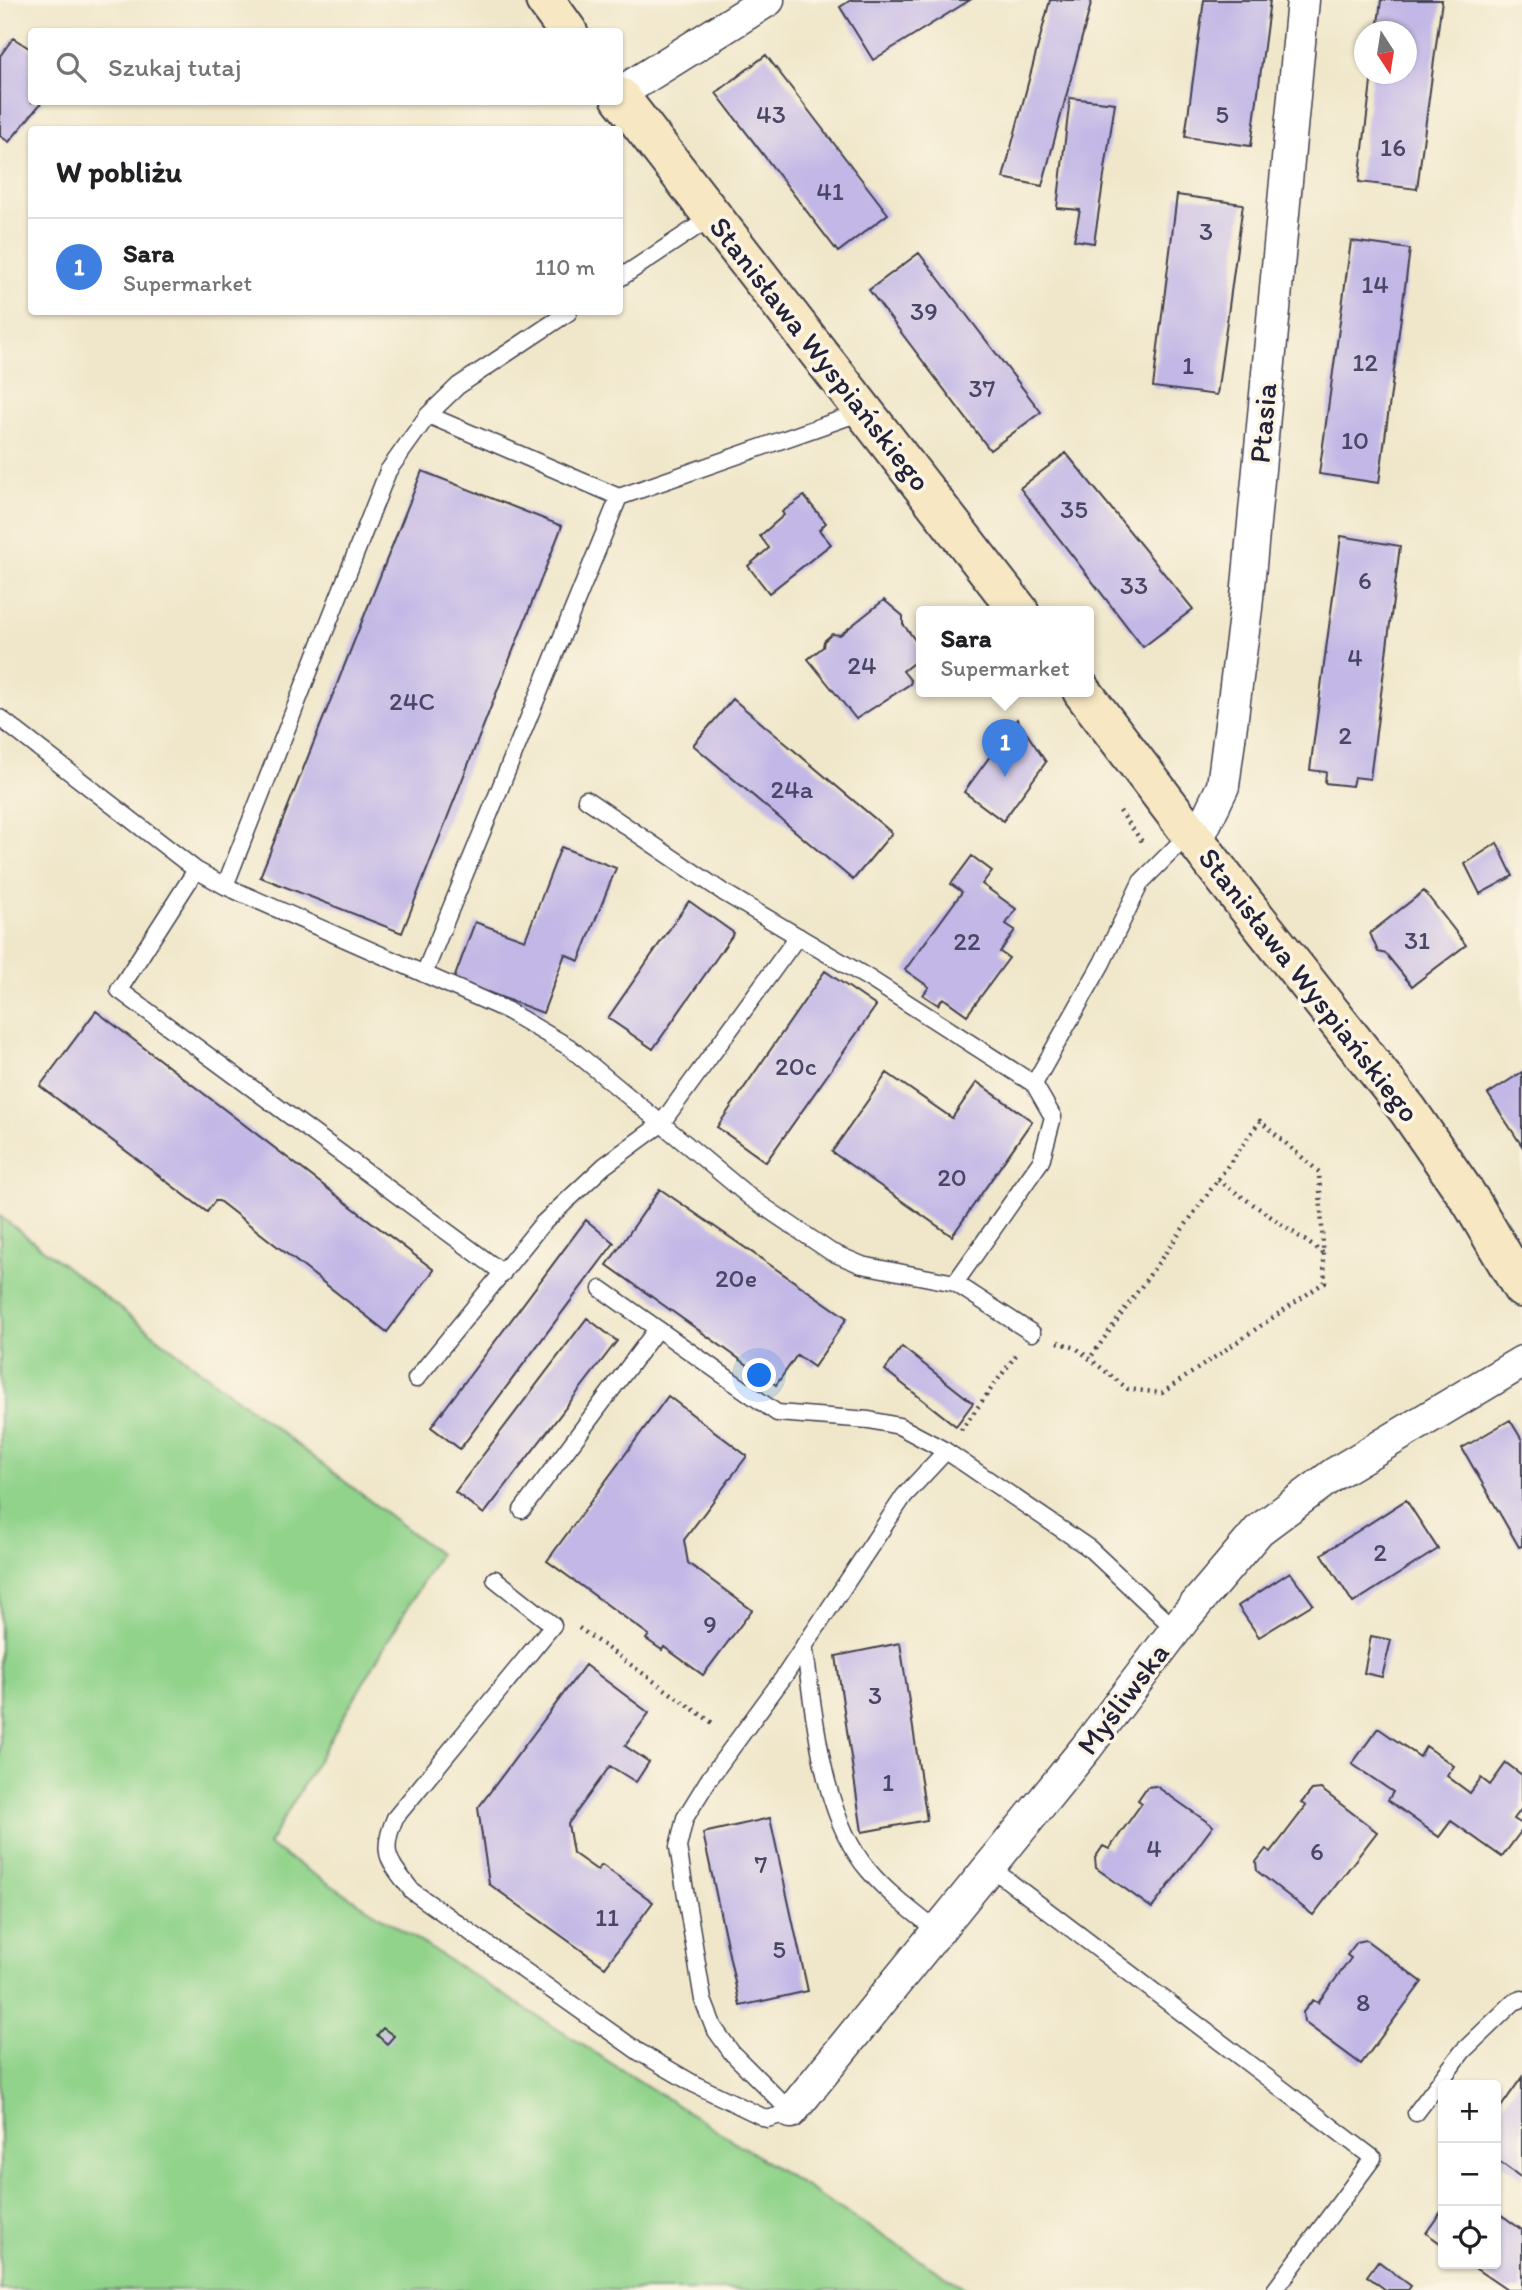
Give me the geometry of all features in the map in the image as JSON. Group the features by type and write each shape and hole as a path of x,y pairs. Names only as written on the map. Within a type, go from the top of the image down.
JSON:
{"main road":[{"path":"545,0 565,28"},
{"name":"Stanisława Wyspiańskiego","path":"623,99 1015,606"},
{"name":"Stanisława Wyspiańskiego","path":"1087,697 1408,1110 1472,1203 1522,1288"}],"street":[{"path":"623,93 768,0"},
{"name":"Ptasia","path":"1194,836 1223,786 1244,622 1303,0"},
{"name":"Myśliwska","path":"791,2112 1086,1748 1175,1629 1259,1530 1334,1474 1522,1362"}],"lane":[{"path":"623,276 713,216"},
{"path":"225,886 388,471 428,415 458,386 564,315"},
{"path":"428,415 619,497 865,411"},
{"path":"424,974 619,497"},
{"path":"0,719 196,870 225,886 506,1010 569,1047 751,1198 831,1252 862,1265 955,1283 1032,1333"},
{"path":"586,799 723,892 1034,1084 1053,1117 1041,1161 955,1283"},
{"path":"1034,1084 1102,962 1141,882 1194,836"},
{"path":"196,870 119,989 503,1273"},
{"path":"416,1378 541,1225 604,1166 660,1124 798,936"},
{"path":"601,1289 777,1413 869,1420 900,1426 946,1451 1089,1548 1175,1629"},
{"path":"522,1510 657,1329"},
{"path":"495,1578 553,1625 394,1818 386,1839 390,1862 412,1891 639,2052 743,2110 766,2119 791,2112 732,2053 714,2028 703,2000 680,1873 678,1847 685,1818 737,1741 904,1496 946,1451"},
{"path":"804,1645 818,1735 830,1789 848,1840 869,1871 938,1932"},
{"path":"990,1867 1373,2158 1275,2290"},
{"path":"1416,2113 1463,2051 1514,2002 1522,1999"}],"path":[{"path":"946,1451 1032,1333 1076,1348 1128,1389 1162,1393 1325,1282 1319,1172 1260,1121 1090,1358"},
{"path":"1218,1180 1323,1253"},
{"path":"553,1625 582,1628 737,1741"}],"green space":[{"path":"0,1216 439,1554 268,1845 968,2290 0,2290"}],"building":[{"path":"851,0 970,0 873,60 840,7"},
{"path":"1050,0 1092,0 1042,186 1003,178"},
{"path":"1204,0 1270,0 1251,146 1185,137"},
{"path":"1381,0 1442,0 1417,189 1359,182 1371,84 1417,84 1417,21 1378,21"},
{"path":"13,38 28,47 28,105 40,105 9,142 0,136 0,56"},
{"path":"766,55 888,214 838,252 716,93"},
{"path":"1070,98 1115,103 1094,243 1074,240 1080,210 1057,208"},
{"path":"1177,195 1243,204 1217,395 1153,387"},
{"path":"1351,241 1410,249 1379,483 1319,474"},
{"path":"919,253 1041,412 990,450 869,290"},
{"path":"1066,453 1193,609 1143,647 1020,488"},
{"path":"422,471 562,526 402,933 260,877"},
{"path":"804,496 826,523 819,530 831,544 769,593 748,566 769,548 760,536 784,515 782,512"},
{"path":"1341,536 1400,546 1370,779 1354,777 1352,786 1325,783 1326,772 1310,770"},
{"path":"884,600 903,616 903,624 916,641 916,661 903,671 911,681 910,684 856,719 808,659 823,647 824,641 832,634 840,635"},
{"path":"733,699 892,833 853,880 693,745"},
{"path":"1017,719 1046,762 1003,821 964,792"},
{"path":"1497,843 1513,876 1480,894 1465,864"},
{"path":"561,847 616,868 579,961 565,954 543,1013 454,979 475,922 525,940"},
{"path":"972,856 992,871 982,884 1016,909 1006,924 1015,930 1000,952 1009,958 967,1015 943,998 938,1005 923,995 929,987 905,970 962,892 951,884"},
{"path":"1424,891 1466,945 1412,986 1386,954 1378,952 1370,933"},
{"path":"689,901 734,933 653,1049 608,1018"},
{"path":"825,971 876,1006 766,1162 717,1127"},
{"path":"96,1011 434,1270 387,1332 219,1201 215,1201 207,1212 40,1086"},
{"path":"1522,1072 1522,1146 1488,1094"},
{"path":"887,1073 952,1118 977,1082 1032,1121 952,1236 832,1152"},
{"path":"660,1189 847,1318 814,1367 797,1355 776,1385 607,1265"},
{"path":"586,1220 614,1243 460,1449 431,1427"},
{"path":"587,1318 617,1341 484,1514 455,1492"},
{"path":"902,1347 973,1403 956,1426 885,1370"},
{"path":"668,1396 747,1456 684,1540 688,1563 752,1610 703,1675 664,1647 662,1650 646,1639 649,1635 547,1561"},
{"path":"1510,1420 1522,1440 1522,1546 1519,1547 1462,1448"},
{"path":"1406,1500 1438,1549 1353,1603 1322,1554"},
{"path":"1290,1572 1313,1604 1259,1637 1238,1606"},
{"path":"1371,1636 1391,1640 1382,1677 1364,1673"},
{"path":"900,1643 927,1820 862,1832 836,1656"},
{"path":"585,1665 649,1713 625,1746 649,1762 636,1782 610,1766 568,1824 573,1853 597,1870 602,1865 653,1902 605,1967 489,1884 478,1808"},
{"path":"1378,1728 1420,1757 1426,1746 1454,1766 1447,1776 1470,1793 1481,1778 1490,1785 1506,1763 1522,1775 1522,1808 1514,1819 1522,1824 1522,1830 1502,1857 1451,1821 1439,1837 1388,1800 1393,1792 1352,1764"},
{"path":"1156,1786 1213,1826 1152,1908 1096,1868 1095,1858 1103,1846 1109,1849 1142,1803 1138,1800 1147,1787"},
{"path":"1321,1789 1377,1832 1313,1915 1257,1871 1256,1862 1266,1849 1271,1852 1306,1806 1301,1803 1312,1790"},
{"path":"770,1818 808,1991 740,2006 703,1833"},
{"path":"1366,1940 1422,1982 1361,2064 1304,2022 1303,2012 1313,2000 1318,2003 1351,1958 1347,1955 1357,1942"},
{"path":"383,2028 394,2036 387,2044 377,2035"},
{"path":"1522,2077 1522,2178 1501,2163 1501,2107"},
{"path":"1501,2215 1522,2230 1522,2290 1507,2290 1476,2269 1501,2269"},
{"path":"1438,2216 1438,2241 1426,2233"},
{"path":"1378,2261 1411,2286 1408,2290 1386,2290 1367,2276"}],"place":[{"name":"Sara","path":"1005,777"}]}
